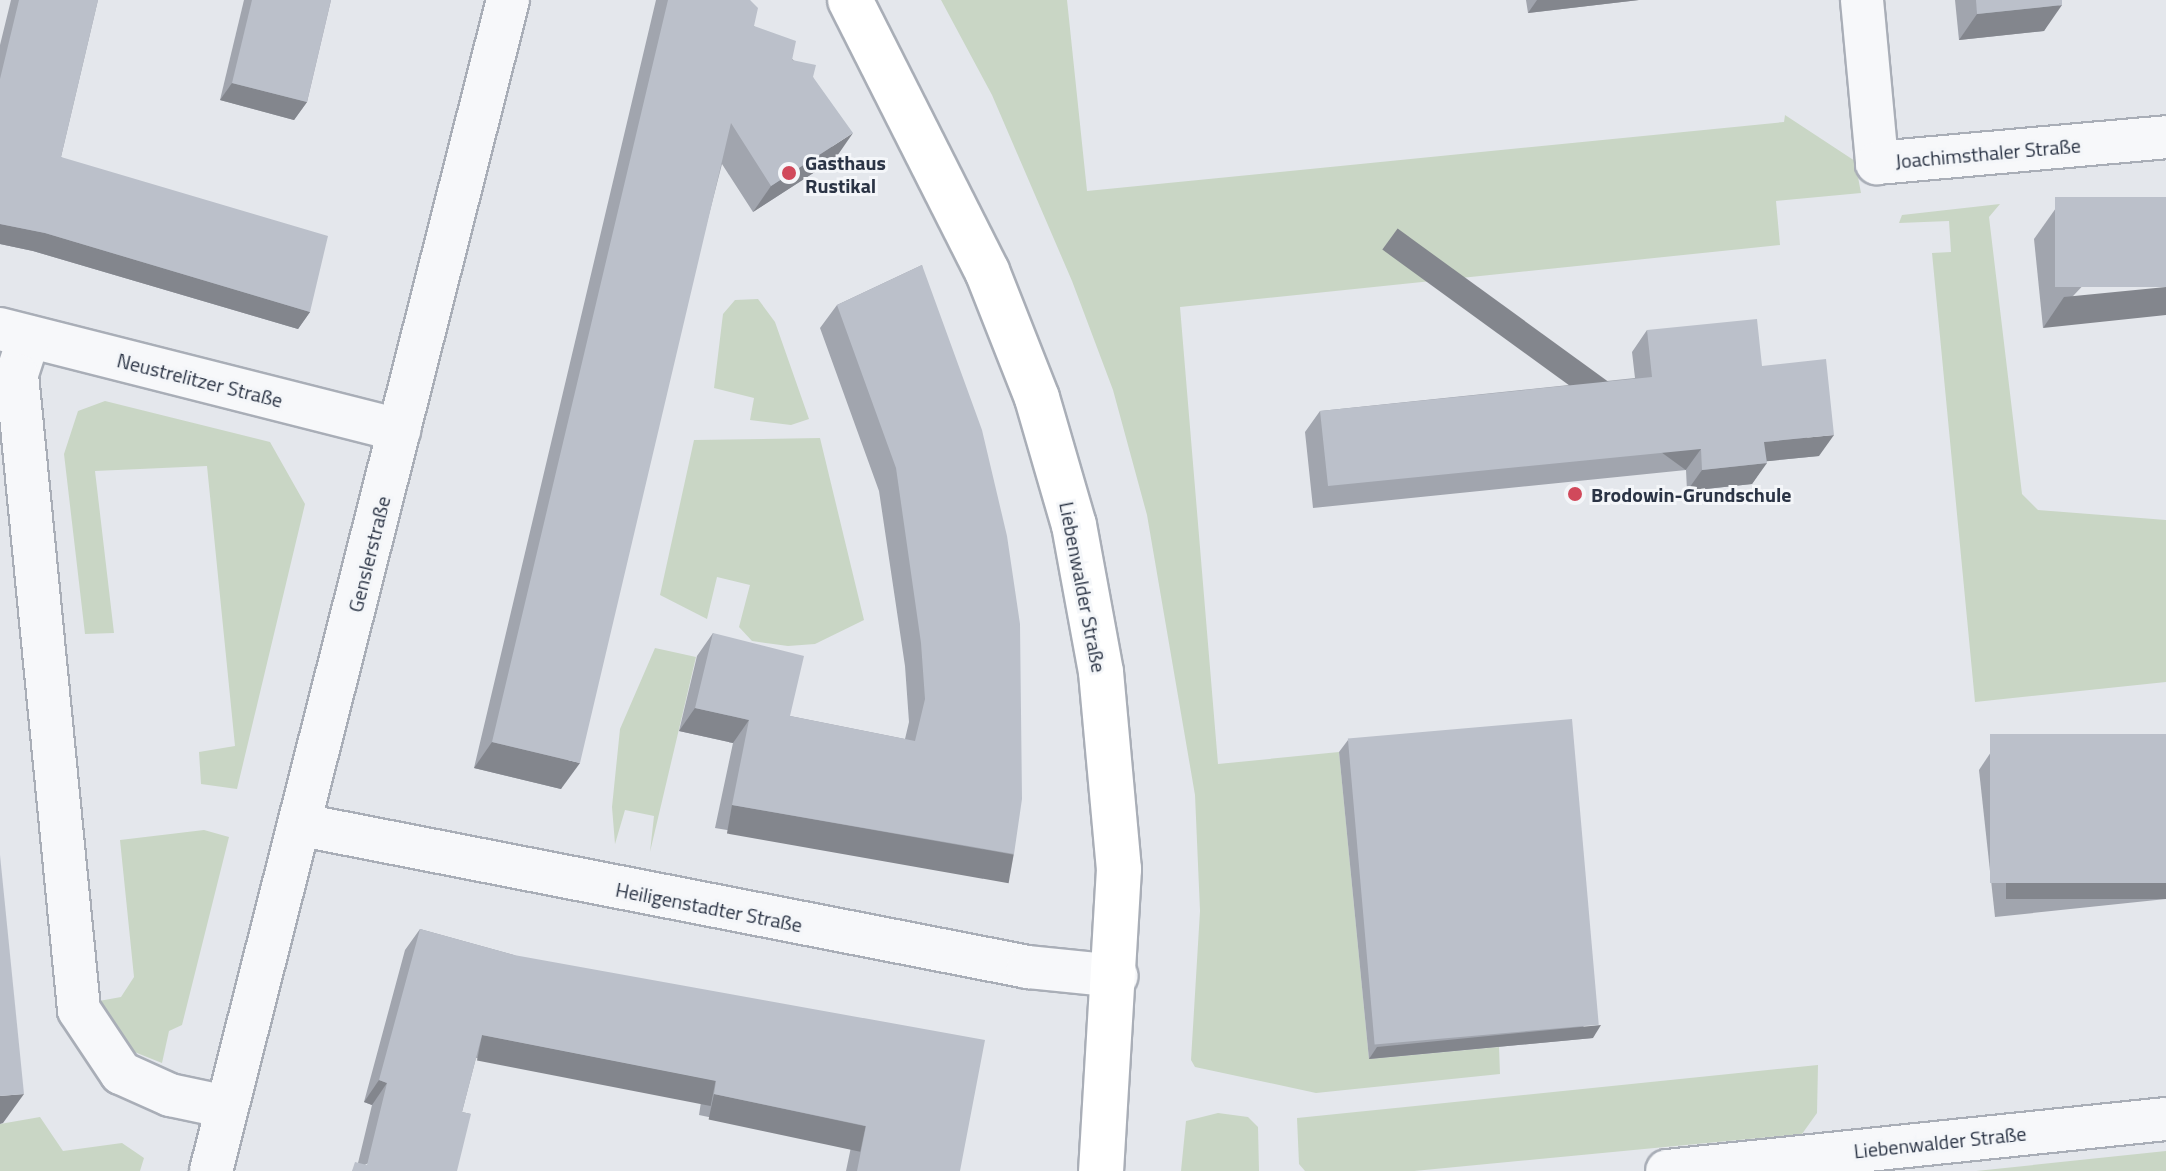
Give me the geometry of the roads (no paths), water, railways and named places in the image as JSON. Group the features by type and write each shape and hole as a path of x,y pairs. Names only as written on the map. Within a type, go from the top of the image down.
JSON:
{"street":[{"name":"Genslerstraße","path":"211,1171 302,825 508,0"},
{"name":"Liebenwalder Straße","path":"850,0 987,271 1037,398 1074,525 1101,672 1119,869 1117,976 1101,1171"},
{"name":"Joachimsthaler Straße","path":"1862,0 1877,163 2166,137"},
{"name":"Neustrelitzer Straße","path":"14,333 399,430"},
{"path":"14,333 79,1010 121,1073 170,1095 227,1107"},
{"name":"Heiligenstadter Straße","path":"302,825 1013,965 1117,976"},
{"name":"Liebenwalder Straße","path":"1667,1171 2166,1119"}],"place":[{"name":"Gasthaus Rustikal","path":"789,173"},
{"name":"Brodowin-Grundschule","path":"1575,494"}]}
